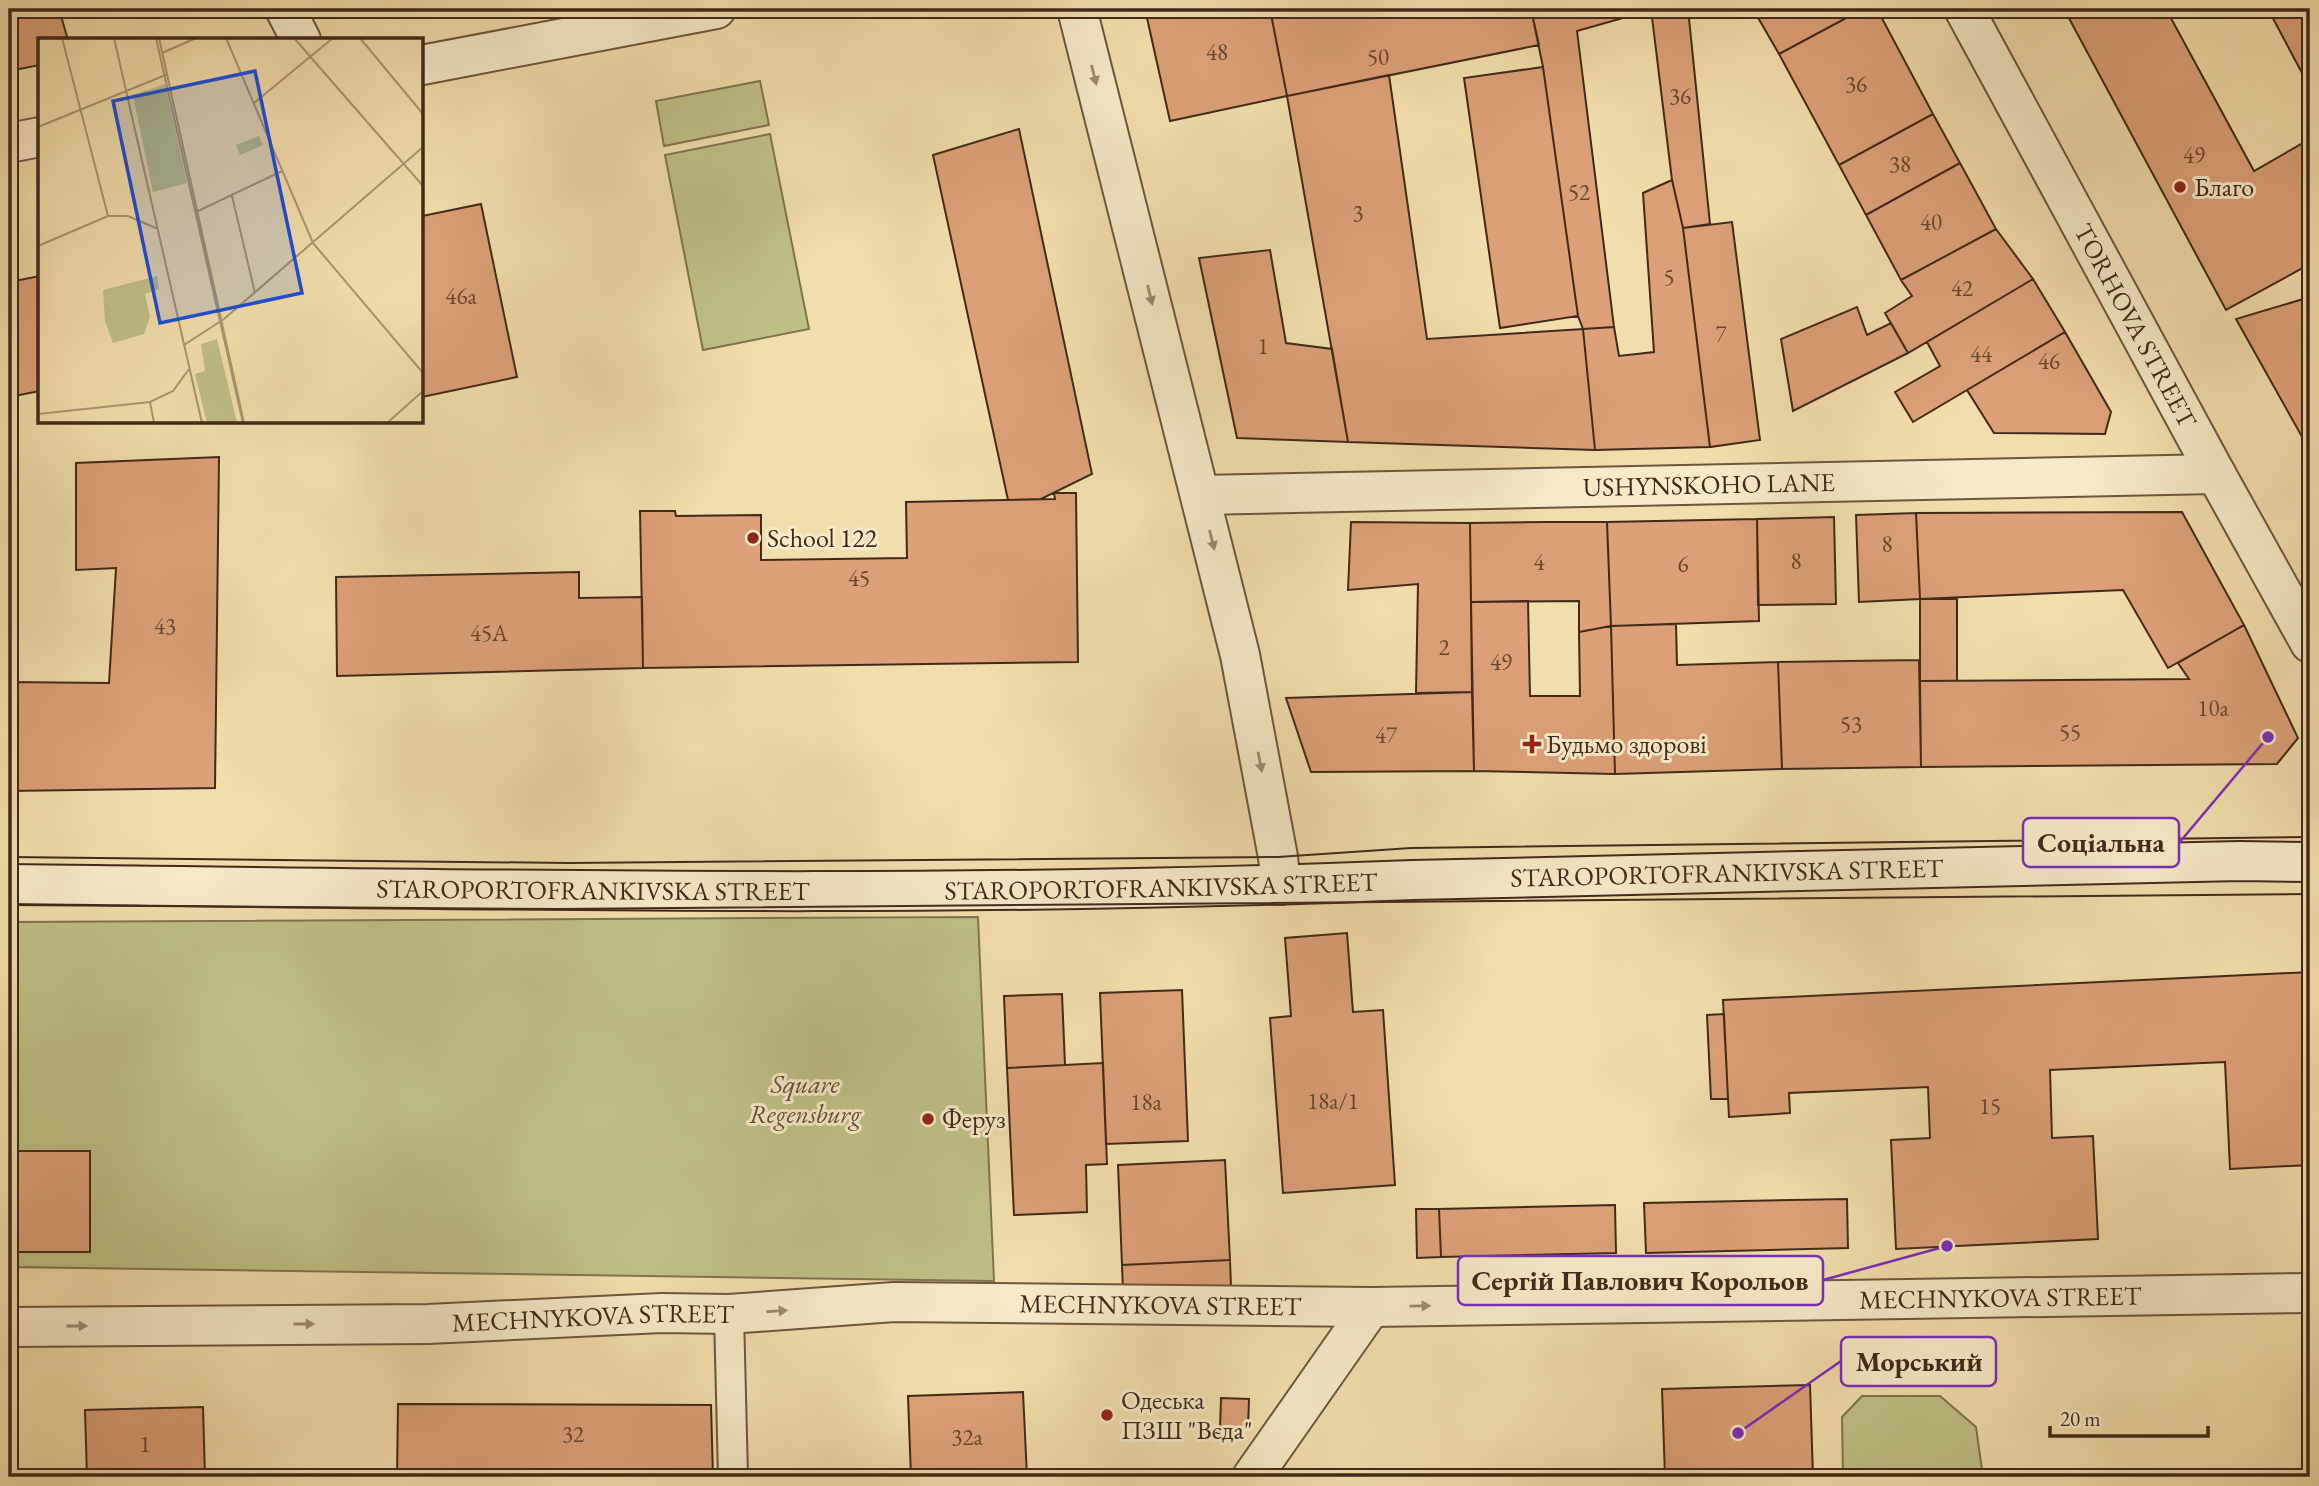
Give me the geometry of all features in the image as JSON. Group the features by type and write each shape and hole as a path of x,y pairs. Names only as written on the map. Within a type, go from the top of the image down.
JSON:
{"street":[{"path":"285,9 300,38"},
{"path":"424,65 716,9"},
{"path":"1077,9 1240,655 1281,885"},
{"name":"TORHOVA STREET","path":"1964,9 2310,643"},
{"path":"9,143 38,137"},
{"name":"USHYNSKOHO LANE","path":"1201,495 2216,474"},
{"name":"STAROPORTOFRANKIVSKA STREET","path":"9,884 889,891 1281,885 1427,879 2144,863 2310,862"},
{"name":"MECHNYKOVA STREET","path":"9,1327 428,1324 662,1313 729,1314 894,1302 1371,1307 2310,1293"},
{"path":"1252,1477 1371,1307"}],"lane":[{"path":"729,1314 733,1477"}],"green space":[{"path":"760,81 769,125 664,146 656,101"},
{"path":"770,134 809,329 703,350 665,155"},
{"name":"Square Regensburg","path":"978,917 994,1281 9,1267 9,922"},
{"path":"1862,1396 1940,1396 1976,1427 1983,1477 1843,1477 1842,1417"}],"building":[{"path":"9,9 59,9 67,38 38,38 38,65 9,71"},
{"path":"1145,9 1270,9 1287,96 1170,121"},
{"path":"1270,9 1531,9 1539,45 1287,96"},
{"path":"1531,9 1651,9 1577,31 1614,327 1583,329 1578,316 1543,67"},
{"path":"1651,9 1688,9 1710,224 1683,228 1672,180"},
{"path":"1753,9 1863,9 1779,54"},
{"path":"1863,9 1877,9 1933,114 1839,165 1779,54"},
{"path":"2064,9 2166,9 2254,171 2310,139 2310,264 2226,310"},
{"path":"2268,9 2310,9 2310,88"},
{"path":"1543,67 1578,316 1500,328 1464,78"},
{"path":"1389,75 1427,339 1583,329 1595,450 1348,442 1287,96"},
{"path":"1933,114 1960,163 1866,215 1839,165"},
{"path":"1019,129 1092,474 1041,499 1008,500 933,155"},
{"path":"1960,163 1996,229 1901,280 1866,215"},
{"path":"1672,180 1683,228 1710,447 1595,450 1583,329 1614,327 1619,356 1654,352 1643,193"},
{"path":"481,204 517,377 424,397 424,216"},
{"path":"1732,222 1760,440 1710,447 1683,228"},
{"path":"1996,229 2033,279 1908,353 1885,313 1912,296 1901,280"},
{"path":"1270,250 1286,343 1332,349 1348,442 1237,438 1199,258"},
{"path":"38,276 38,391 9,397 9,282"},
{"path":"2033,279 2065,332 1913,422 1895,392 1940,366 1927,342"},
{"path":"2310,297 2310,451 2236,319"},
{"path":"1857,307 1867,335 1891,323 1908,353 1793,411 1781,339"},
{"path":"2065,332 2111,412 2105,434 1994,433 1967,390"},
{"path":"219,457 215,788 9,791 9,682 109,683 116,568 76,570 76,463"},
{"path":"1054,493 1076,493 1078,662 643,668 640,511 675,511 676,516 761,515 761,560 907,558 906,502 1055,499"},
{"path":"2182,512 2244,625 2168,668 2123,590 1920,599 1916,513"},
{"path":"1916,513 1920,599 1859,602 1856,515"},
{"path":"1834,517 1836,604 1758,605 1757,519"},
{"path":"1757,519 1759,621 1611,626 1607,522"},
{"path":"1351,522 1470,523 1472,692 1416,693 1418,584 1348,590"},
{"path":"1607,522 1611,626 1579,632 1579,601 1471,602 1470,523"},
{"path":"579,572 579,598 642,597 643,668 337,676 336,577"},
{"path":"1920,599 1957,599 1957,681 1920,681"},
{"path":"1528,601 1530,696 1580,696 1579,632 1611,626 1615,774 1474,771 1471,602"},
{"path":"1676,624 1677,665 1778,662 1782,769 1615,774 1611,626"},
{"path":"2244,625 2298,738 2277,764 1921,767 1920,681 2189,679 2178,663"},
{"path":"1919,660 1921,767 1782,769 1778,662"},
{"path":"1472,692 1474,771 1311,772 1286,698"},
{"path":"1347,933 1353,1012 1383,1010 1395,1185 1283,1193 1270,1018 1291,1016 1285,938"},
{"path":"2310,972 2310,1165 2230,1169 2225,1062 2050,1070 2052,1138 2093,1136 2098,1239 1896,1249 1891,1140 1930,1138 1928,1087 1789,1093 1790,1113 1729,1117 1723,1000"},
{"path":"1182,990 1188,1141 1106,1144 1100,993"},
{"path":"1062,994 1065,1065 1007,1068 1004,996"},
{"path":"1724,1014 1728,1099 1711,1099 1707,1015"},
{"path":"1103,1063 1107,1164 1086,1165 1087,1212 1014,1215 1007,1068"},
{"path":"14,1151 90,1151 90,1252 14,1252"},
{"path":"1225,1160 1230,1260 1122,1265 1118,1165"},
{"path":"1847,1199 1848,1248 1646,1253 1644,1203"},
{"path":"1615,1205 1616,1253 1441,1257 1439,1209"},
{"path":"1416,1209 1439,1209 1441,1257 1417,1258"},
{"path":"1230,1260 1231,1287 1123,1292 1122,1265"},
{"path":"1810,1385 1813,1477 1665,1477 1662,1389"},
{"path":"1023,1392 1027,1477 911,1477 908,1396"},
{"path":"1221,1398 1249,1399 1248,1429 1220,1428"},
{"path":"398,1404 711,1405 713,1477 397,1477"},
{"path":"203,1407 205,1477 87,1477 85,1410"}],"tram line":[{"path":"9,857 568,863 1278,857 1411,848 2310,837"},
{"path":"9,905 557,909 2310,894"}],"place":[{"name":"Благо","path":"2180,187"},
{"name":"School 122","path":"753,538"},
{"name":"Соціальна","path":"2268,737"},
{"name":"Будьмо здорові","path":"1532,744"},
{"name":"Феруз","path":"928,1119"},
{"name":"Сергій Павлович Корольов","path":"1947,1246"},
{"name":"Одеська ПЗШ \"Вєда\"","path":"1107,1415"},
{"name":"Морський","path":"1738,1433"}]}
